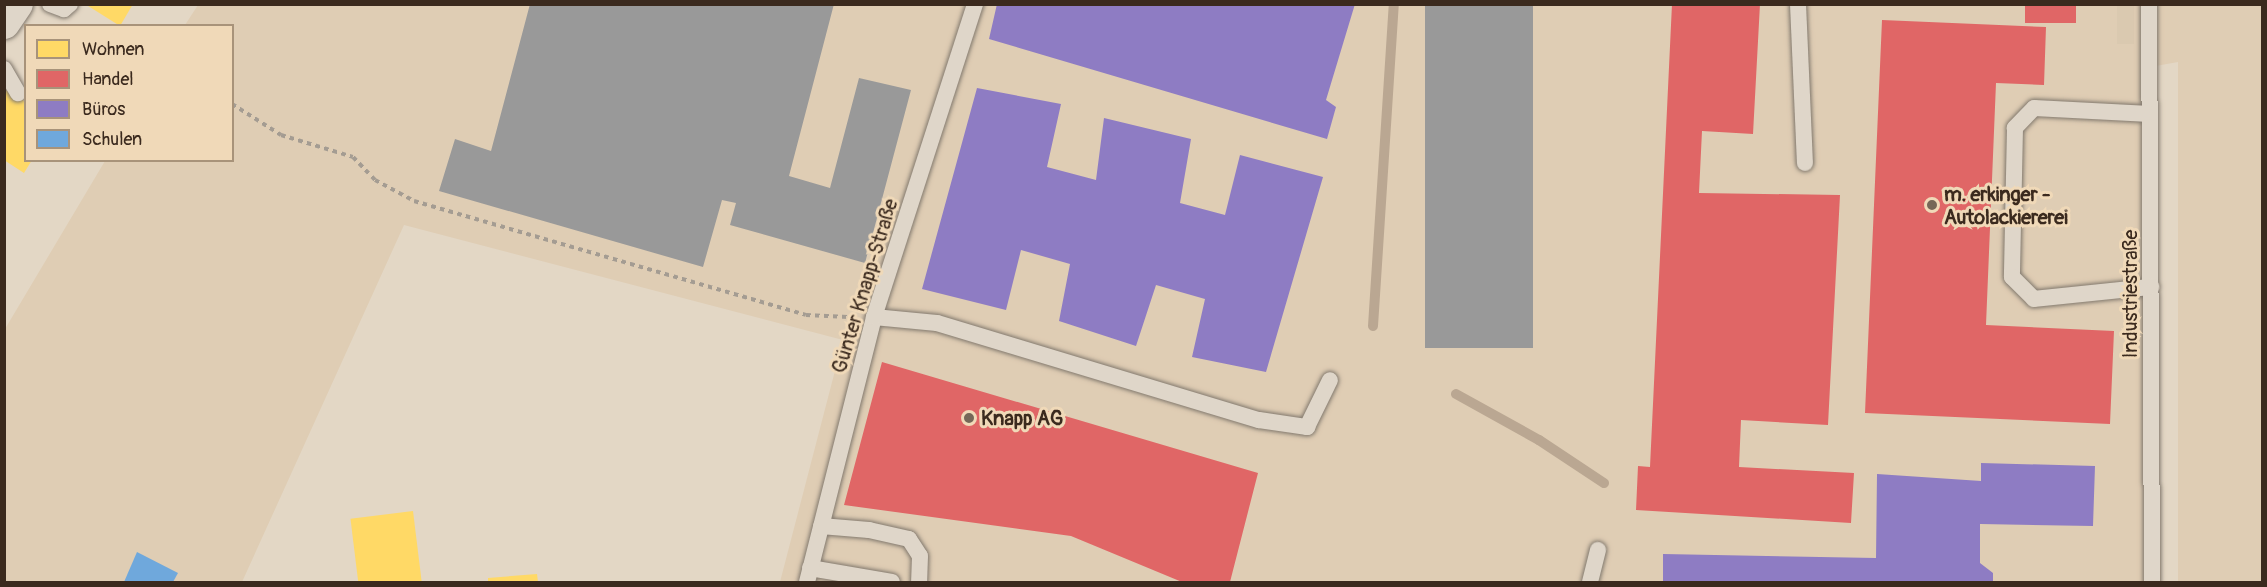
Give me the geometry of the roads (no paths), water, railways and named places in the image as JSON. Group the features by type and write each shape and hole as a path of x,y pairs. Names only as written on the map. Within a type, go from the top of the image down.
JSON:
{"street":[{"path":"4,23 16,4"}],"lane":[{"path":"50,4 64,9 70,4"},
{"name":"Günter Knapp-Straße","path":"808,575 873,317 975,4"},
{"path":"1798,4 1805,163"},
{"name":"Industriestraße","path":"2149,4 2152,582"},
{"path":"4,69 18,93"},
{"path":"2150,114 2034,108 2015,128 2012,277 2034,299 2151,287"},
{"path":"873,317 938,323 1259,420 1307,427 1330,380"},
{"path":"821,526 869,530 909,539 920,556 919,582"},
{"path":"1590,582 1598,550"},
{"path":"808,575 892,582"}],"waterway":[{"path":"1373,326 1394,4"},
{"path":"1456,394 1539,440 1604,483"}],"place":[{"name":"m. erkinger - Autolackiererei","path":"1932,205"},
{"name":"Knapp AG","path":"969,418"}]}
